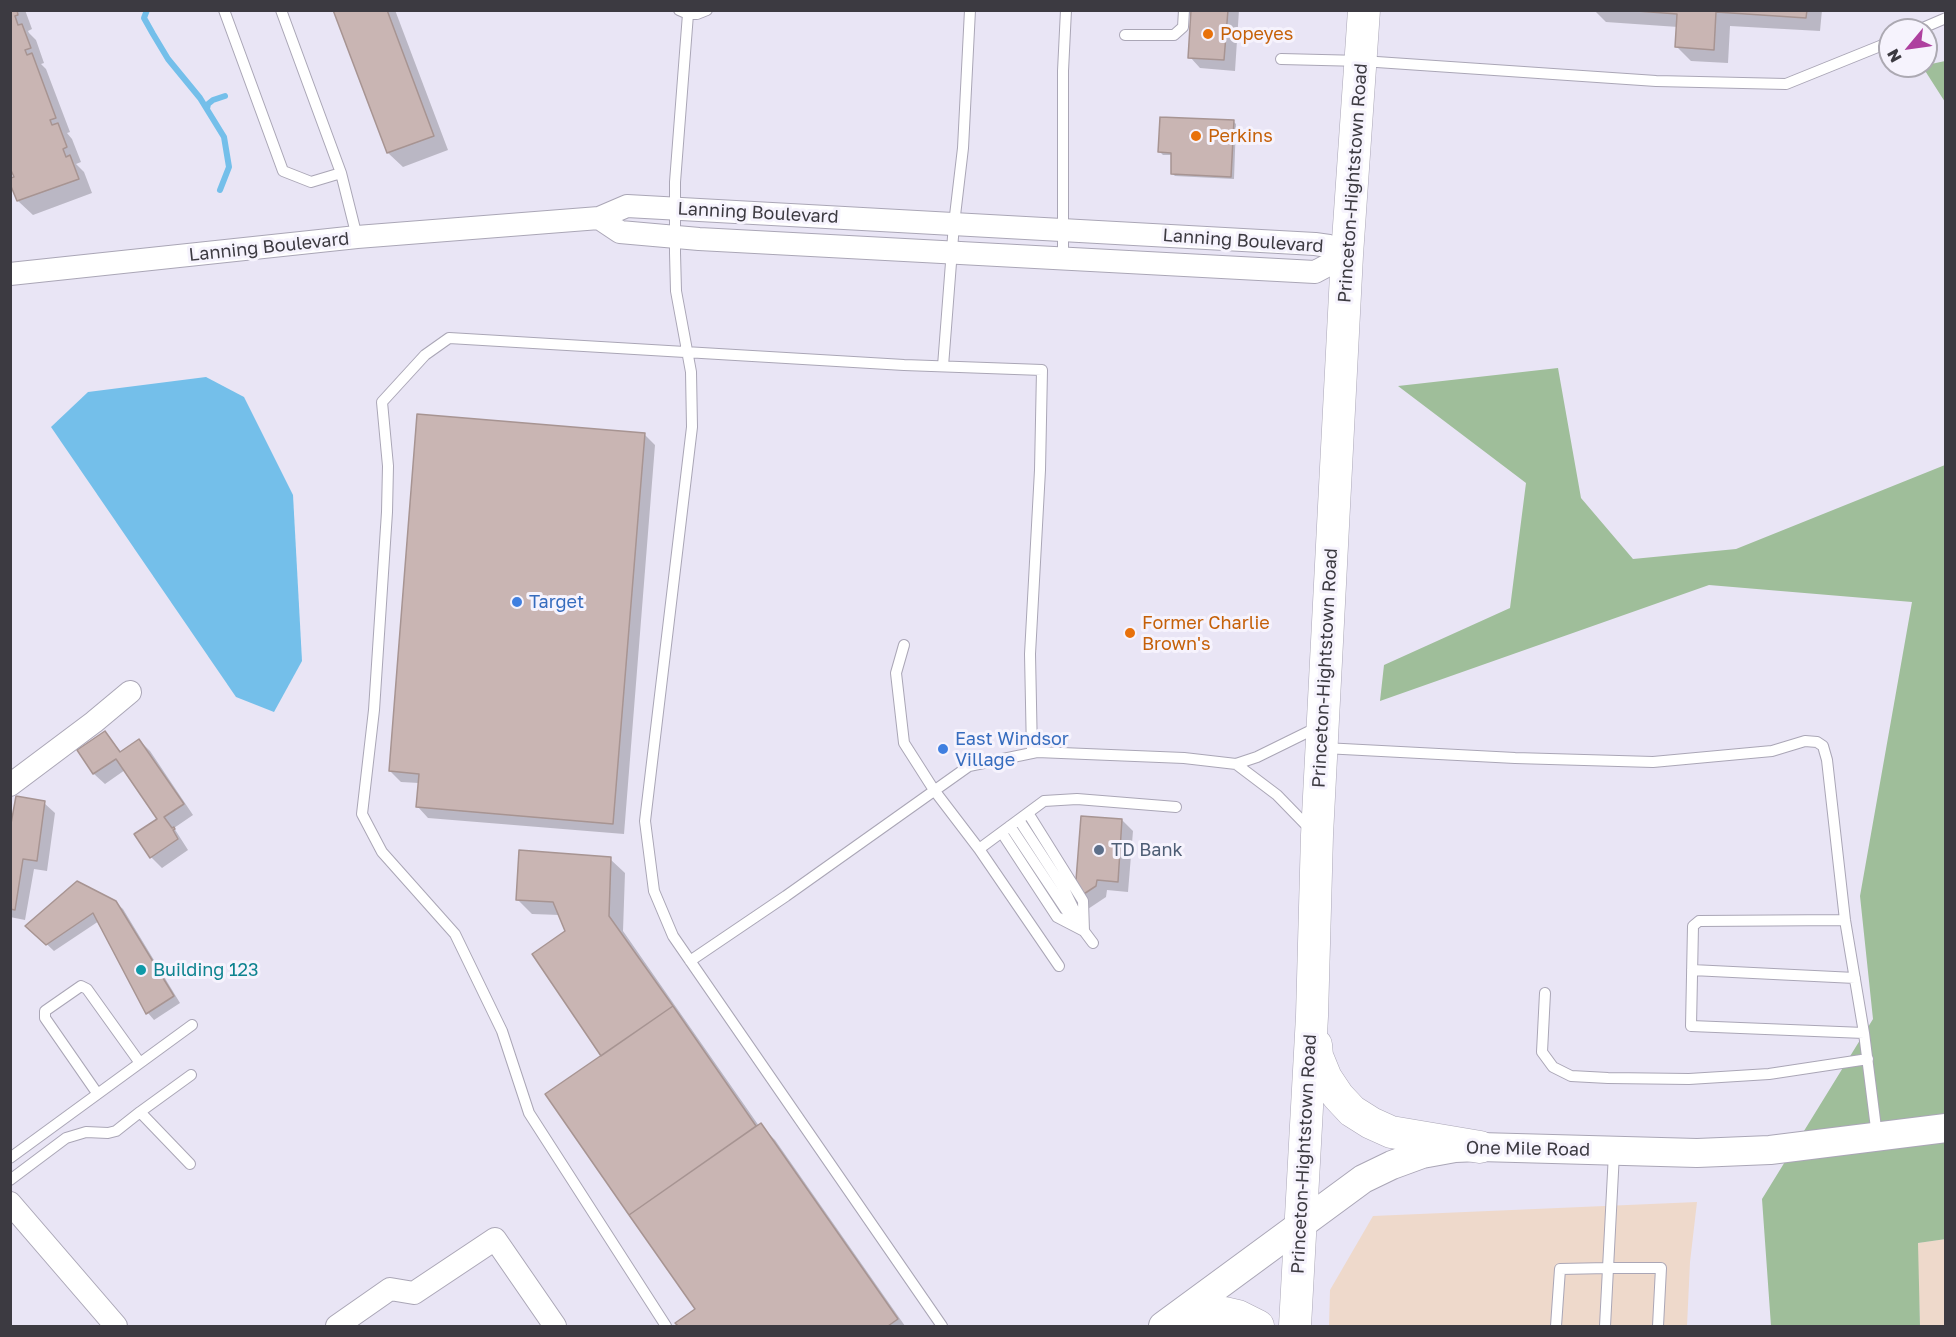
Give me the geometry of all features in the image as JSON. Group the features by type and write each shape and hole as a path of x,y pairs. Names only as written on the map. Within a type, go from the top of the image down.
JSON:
{"main road":[{"name":"Princeton-Hightstown Road","path":"1295,1326 1312,1016 1321,736 1347,255 1364,10"},
{"path":"1312,1016 1317,1056 1326,1078 1338,1096 1353,1111 1371,1124 1391,1132 1480,1147"},
{"path":"1178,1326 1200,1318 1225,1313 1238,1316 1258,1326"}],"street":[{"name":"Lanning Boulevard","path":"10,274 357,237 599,218 627,206 1315,244 1329,246 1347,255"},
{"name":"Lanning Boulevard","path":"599,218 620,232 699,239 1315,272 1347,255"},
{"path":"10,785 130,692"},
{"name":"One Mile Road","path":"1163,1326 1363,1179 1422,1154 1455,1148 1480,1147 1697,1153 1770,1150 1946,1128"},
{"path":"10,1203 116,1326"},
{"path":"337,1326 390,1289 414,1293 495,1239 555,1326"}],"lane":[{"path":"225,10 283,171 311,182 341,174"},
{"path":"281,10 341,174 357,237"},
{"path":"707,10 697,14 683,12 675,182 676,291 691,372 692,427 645,821 654,891 673,936 942,1326"},
{"path":"943,366 954,224 963,148 970,10"},
{"path":"1063,257 1063,83 1066,10"},
{"path":"1125,35 1174,35 1183,27 1184,10"},
{"path":"1281,58 1362,61 1656,81 1786,84 1878,47"},
{"path":"666,1326 529,1113 502,1031 454,934 382,852 362,813 374,710 387,512 388,466 382,402 425,355 449,338 1042,370 1040,470 1030,654 1032,753"},
{"path":"904,645 896,673 904,743 934,790 979,849 1059,966"},
{"path":"690,961 969,766 1032,753 1173,757 1236,764 1321,736 1515,758 1653,762 1772,751 1805,741 1817,741 1822,746 1827,760 1845,920 1868,1059 1877,1136"},
{"path":"1236,764 1277,795 1317,835"},
{"path":"979,849 1044,801 1077,799 1176,807"},
{"path":"1015,823 1083,901 1084,931"},
{"path":"1015,823 1068,913 1093,943"},
{"path":"1845,920 1699,921 1694,926 1691,1026 1864,1033"},
{"path":"1692,970 1855,978"},
{"path":"97,1093 45,1018 45,1011 81,986 87,989 140,1063"},
{"path":"1545,993 1542,1052 1553,1067 1571,1076 1700,1078 1769,1074 1868,1059"},
{"path":"10,1158 192,1025"},
{"path":"10,1180 66,1138 86,1132 108,1134 116,1131 191,1075"},
{"path":"140,1112 190,1164"},
{"path":"1605,1326 1614,1150"},
{"path":"1556,1326 1560,1269 1661,1268 1658,1326"}],"shaded area":[{"path":"1697,1202 1690,1262 1687,1326 1329,1326 1330,1290 1373,1216"},
{"path":"1945,1239 1945,1326 1920,1326 1917,1243"}],"green space":[{"path":"1946,61 1945,102 1930,78 1938,78 1938,63"},
{"path":"1558,368 1581,498 1633,559 1736,549 1945,465 1946,1239 1918,1243 1920,1326 1771,1326 1762,1199 1873,1019 1860,896 1912,602 1709,585 1380,701 1384,665 1510,608 1526,483 1398,386"}],"water":[{"path":"206,377 244,397 293,495 302,661 274,712 236,697 51,427 88,392"}],"building":[{"path":"10,10 17,10 18,15 15,16 18,25 22,24 31,48 25,50 27,55 32,53 56,118 50,120 52,125 58,123 67,147 63,149 66,157 70,155 79,179 17,201 10,184 10,178 14,177 10,168"},
{"path":"333,10 387,10 434,136 387,153"},
{"name":"Popeyes","path":"1191,10 1228,10 1224,60 1188,58"},
{"path":"1624,10 1807,10 1806,18 1716,12 1714,50 1675,47 1677,14"},
{"name":"Perkins","path":"1160,117 1234,120 1231,177 1171,174 1171,153 1158,152"},
{"name":"Target","path":"417,414 645,433 613,824 416,807 419,774 389,771"},
{"path":"105,731 120,752 139,739 184,804 164,817 172,828 174,827 173,830 178,839 150,858 134,834 157,819 116,759 93,774 77,750"},
{"path":"16,796 45,801 37,861 23,859 15,910 10,909 10,829"},
{"name":"TD Bank","path":"1081,816 1122,819 1118,882 1097,880 1096,886 1055,913 1047,900 1076,880"},
{"path":"519,850 611,857 609,916 673,1006 601,1056 532,954 565,931 553,902 516,900"},
{"name":"Building 123","path":"77,881 116,901 174,996 146,1014 93,913 46,945 25,926"},
{"path":"673,1006 756,1126 629,1215 545,1094"},
{"path":"761,1123 898,1319 888,1326 678,1326 675,1323 695,1309 629,1215"}],"waterway":[{"path":"147,10 144,18 168,59 200,98 224,137 229,167 220,190"},
{"path":"207,109 208,104 213,100 225,96"}],"place":[{"name":"Popeyes","path":"1208,34"},
{"name":"Perkins","path":"1196,136"},
{"name":"Target","path":"517,602"},
{"name":"Former Charlie Brown's","path":"1130,633"},
{"name":"East Windsor Village","path":"943,749"},
{"name":"TD Bank","path":"1099,850"},
{"name":"Building 123","path":"141,970"}]}
